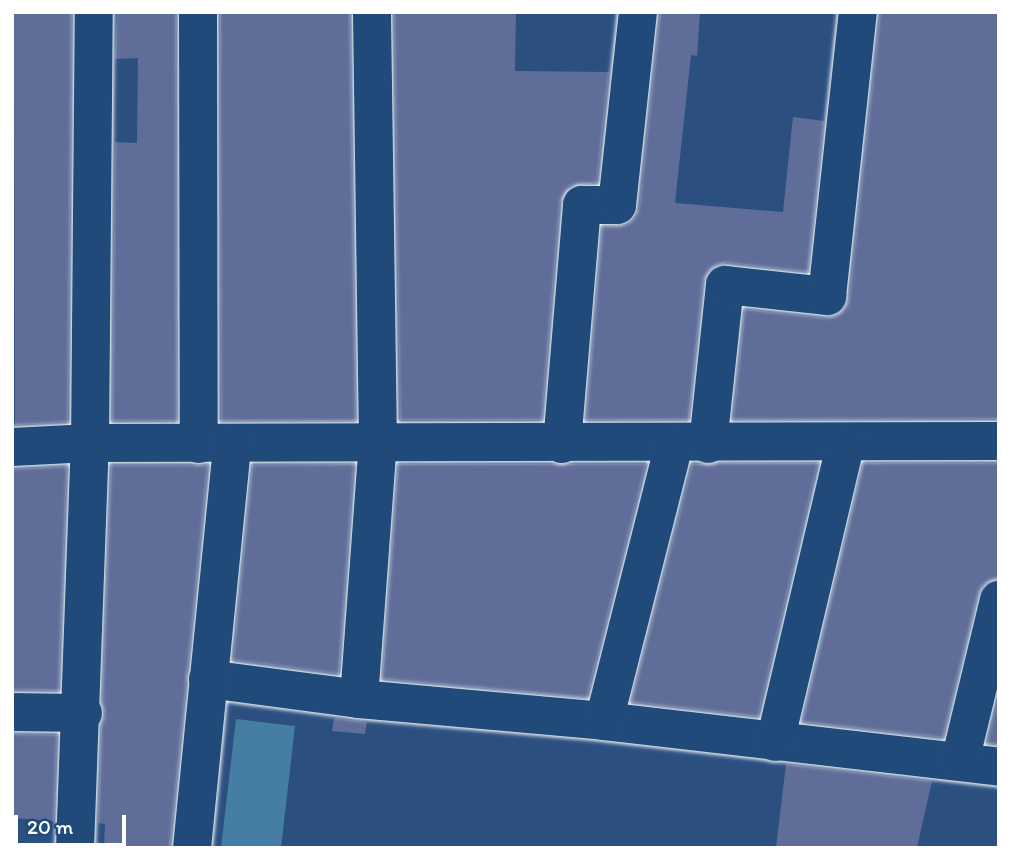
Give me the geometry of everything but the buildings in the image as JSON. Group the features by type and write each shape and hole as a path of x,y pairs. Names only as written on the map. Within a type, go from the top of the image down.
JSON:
{"street":[{"path":"75,848 90,443 94,12"},
{"path":"192,848 208,679 216,444 198,12"},
{"path":"359,699 377,443 372,12"},
{"path":"562,444 582,205 617,205 638,12"},
{"path":"604,721 691,444 725,285 827,296 858,12"},
{"path":"12,447 90,443 691,444 999,441"},
{"path":"775,742 846,442"},
{"path":"960,761 999,600"},
{"path":"208,679 359,699 604,721 999,767"},
{"path":"12,712 82,713"}],"water":[{"path":"236,719 295,726 281,848 221,848"}]}
